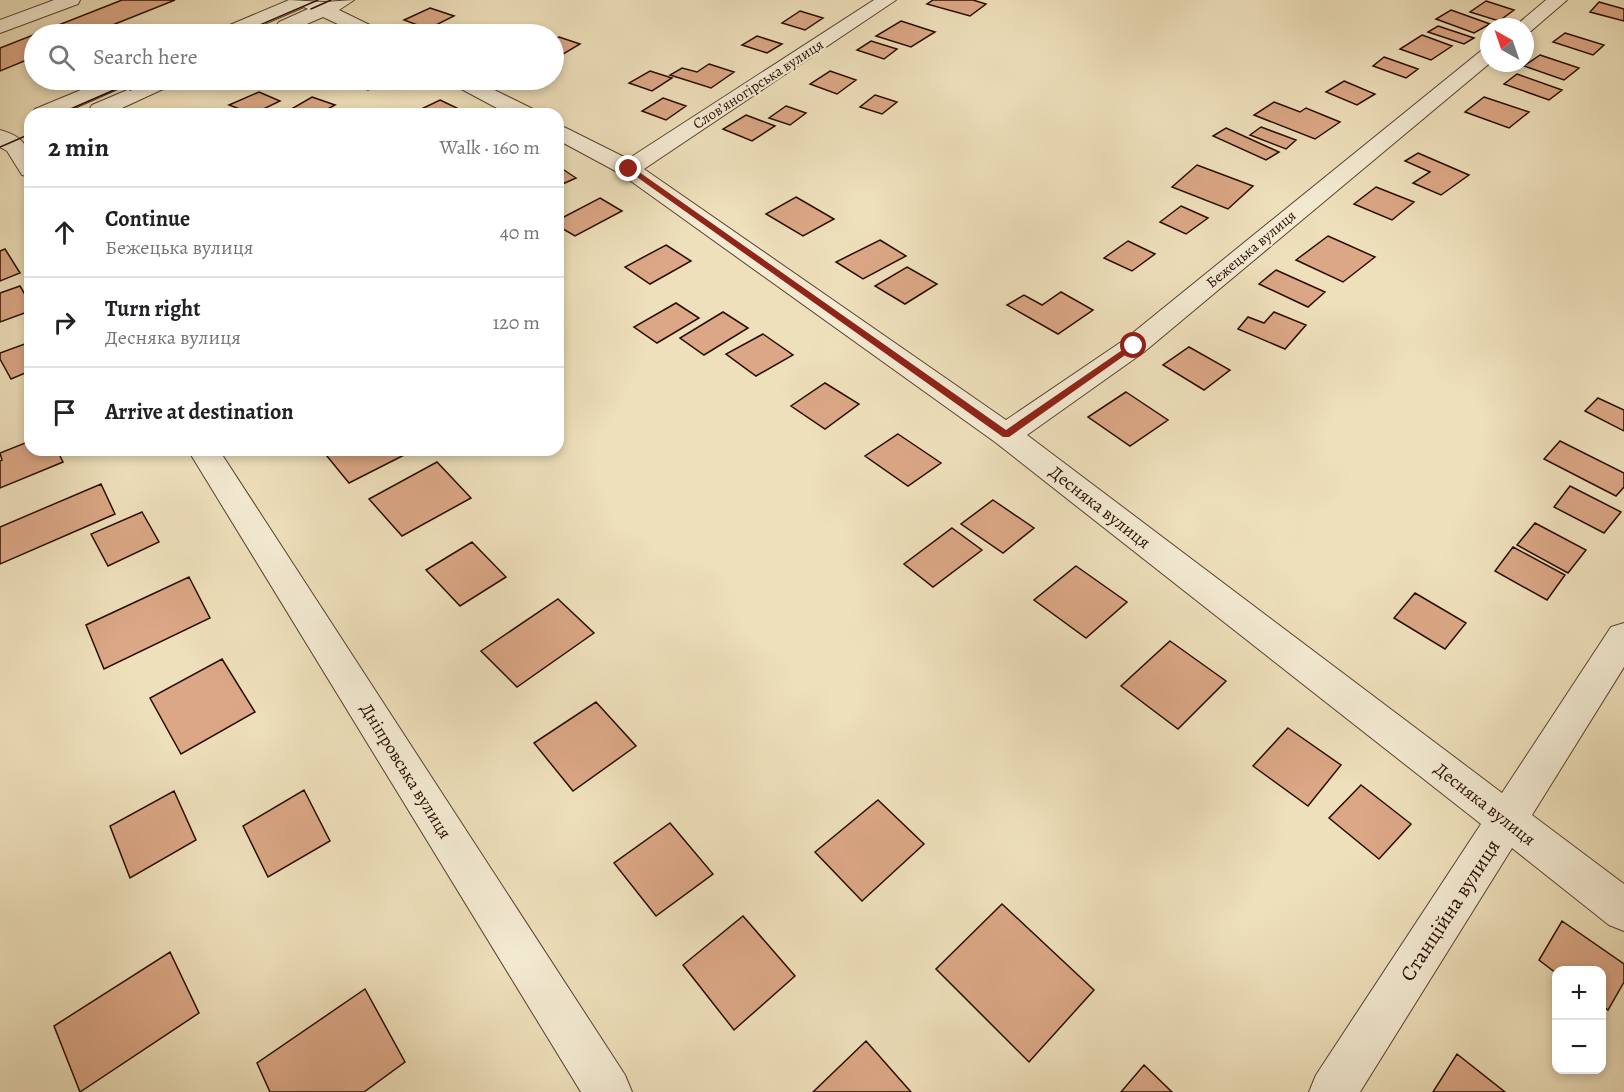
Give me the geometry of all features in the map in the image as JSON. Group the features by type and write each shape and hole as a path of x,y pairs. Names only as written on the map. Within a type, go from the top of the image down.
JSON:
{"street":[{"path":"0,27 71,0"},
{"path":"249,24 305,0 354,24"},
{"path":"291,24 345,0"},
{"name":"Слов’яногірська вулиця","path":"629,169 887,0"},
{"path":"1534,19 1558,0"},
{"name":"Бежецька вулиця","path":"1006,435 1134,346 1480,61"},
{"path":"57,108 99,90"},
{"path":"104,108 144,90"},
{"path":"478,90 513,108"},
{"path":"24,126 9,142 24,162"},
{"name":"Десняка вулиця","path":"564,134 629,169 1006,435 1624,910"},
{"name":"Дніпровська вулиця","path":"207,456 608,1092"},
{"name":"Станційна вулиця","path":"1333,1092 1624,637"}],"building":[{"path":"122,0 175,0 115,24 61,24"},
{"path":"933,0 973,0 986,4 970,16 927,4"},
{"path":"1486,1 1514,10 1503,18 1489,18 1470,12"},
{"path":"1599,2 1624,9 1624,21 1590,12"},
{"path":"430,8 454,16 438,24 415,24 404,20"},
{"path":"1451,10 1480,20 1480,30 1474,33 1436,19"},
{"path":"800,11 823,18 805,30 782,23"},
{"path":"901,21 935,32 911,47 876,36"},
{"path":"1438,26 1474,38 1464,44 1428,32"},
{"path":"1565,33 1604,45 1593,55 1553,42"},
{"path":"1422,35 1452,46 1431,60 1400,49"},
{"path":"757,36 782,44 767,53 742,45"},
{"path":"24,39 24,61 0,71 0,48"},
{"path":"564,39 580,44 564,54"},
{"path":"871,41 897,49 884,59 857,50"},
{"path":"1540,55 1579,68 1564,80 1534,70 1534,59"},
{"path":"1384,57 1418,69 1406,78 1373,66"},
{"path":"709,64 734,72 711,88 670,75 682,68 697,72"},
{"path":"650,71 672,78 652,91 629,83"},
{"path":"830,71 856,80 837,94 810,84"},
{"path":"1517,74 1562,90 1549,100 1504,84"},
{"path":"1344,81 1375,94 1357,105 1326,92"},
{"path":"259,92 280,101 265,108 237,108 229,105"},
{"path":"875,95 897,102 882,114 860,107"},
{"path":"312,97 335,105 330,108 293,108"},
{"path":"1484,97 1529,112 1509,128 1465,112"},
{"path":"663,98 686,106 666,120 642,111"},
{"path":"440,100 457,108 423,108"},
{"path":"1274,102 1300,112 1306,108 1340,122 1315,139 1254,115"},
{"path":"786,106 806,113 790,125 769,118"},
{"path":"746,115 775,126 752,141 723,129"},
{"path":"1261,127 1296,140 1286,149 1250,135"},
{"path":"1226,128 1279,152 1266,160 1213,136"},
{"path":"1418,153 1469,175 1441,195 1413,183 1430,172 1405,161"},
{"path":"1197,165 1253,186 1228,209 1172,187"},
{"path":"564,170 576,178 564,183"},
{"path":"1376,187 1414,202 1392,220 1354,204"},
{"path":"796,197 834,219 803,236 766,214"},
{"path":"600,198 622,211 575,236 564,230 564,217"},
{"path":"1181,206 1208,218 1186,234 1160,222"},
{"path":"1328,236 1375,257 1343,282 1296,260"},
{"path":"880,240 906,256 863,279 836,262"},
{"path":"1128,241 1155,254 1132,271 1104,258"},
{"path":"666,245 691,261 650,284 625,267"},
{"path":"5,249 20,273 0,281 0,251"},
{"path":"907,267 937,284 905,304 875,286"},
{"path":"1276,270 1325,292 1308,307 1259,284"},
{"path":"20,286 24,293 24,313 0,322 0,293"},
{"path":"1061,292 1093,310 1058,334 1007,305 1024,295 1042,305"},
{"path":"676,303 699,318 657,343 634,327"},
{"path":"723,312 748,328 704,355 680,338"},
{"path":"1274,312 1306,325 1285,349 1238,329 1248,317 1264,323"},
{"path":"763,334 793,355 756,376 726,354"},
{"path":"24,344 24,374 11,379 0,359 0,353"},
{"path":"1189,347 1230,370 1204,390 1163,365"},
{"path":"825,383 859,404 825,429 791,406"},
{"path":"1126,392 1168,420 1130,446 1088,417"},
{"path":"1598,398 1624,410 1624,431 1585,411"},
{"path":"898,434 941,463 908,486 865,456"},
{"path":"1560,441 1624,473 1624,487 1616,496 1544,459"},
{"path":"24,443 24,456 60,456 63,462 0,488 0,461 2,460 0,453"},
{"path":"327,456 402,456 349,483"},
{"path":"437,462 471,498 402,536 369,499"},
{"path":"101,484 115,514 0,564 0,527"},
{"path":"1570,486 1621,512 1604,533 1554,507"},
{"path":"993,500 1034,528 1003,553 961,524"},
{"path":"142,512 159,542 108,566 91,534"},
{"path":"1535,523 1586,550 1568,573 1517,545"},
{"path":"952,528 982,550 933,587 904,564"},
{"path":"472,542 506,577 460,606 426,570"},
{"path":"1513,547 1565,575 1547,600 1495,571"},
{"path":"1076,566 1127,602 1086,638 1034,600"},
{"path":"189,577 210,618 104,669 86,625"},
{"path":"1415,593 1466,623 1445,649 1394,618"},
{"path":"558,599 594,633 517,687 481,651"},
{"path":"1170,641 1226,681 1178,729 1121,686"},
{"path":"222,659 255,712 181,754 150,698"},
{"path":"596,702 636,746 573,791 534,743"},
{"path":"1288,728 1341,765 1308,806 1253,766"},
{"path":"1361,785 1411,824 1379,859 1329,818"},
{"path":"304,790 330,841 268,877 243,826"},
{"path":"174,791 196,840 130,878 110,826"},
{"path":"878,800 924,844 862,901 815,852"},
{"path":"670,823 713,874 656,916 614,863"},
{"path":"1002,904 1094,990 1029,1062 936,969"},
{"path":"743,916 795,976 734,1030 683,965"},
{"path":"1562,921 1624,964 1624,982 1608,1010 1606,1008 1606,966 1552,966 1552,970 1539,960"},
{"path":"170,952 199,1013 80,1092 54,1026"},
{"path":"365,989 405,1062 364,1092 270,1092 257,1063"},
{"path":"866,1041 911,1092 813,1092"},
{"path":"1457,1054 1505,1092 1433,1092"},
{"path":"1144,1065 1172,1092 1121,1092"}],"tram line":[{"path":"262,24 318,0"},
{"path":"311,9 331,0"},
{"path":"73,108 114,90"},
{"path":"0,147 24,137"}],"route":[{"path":"629,169 1006,435 1134,346"}]}
